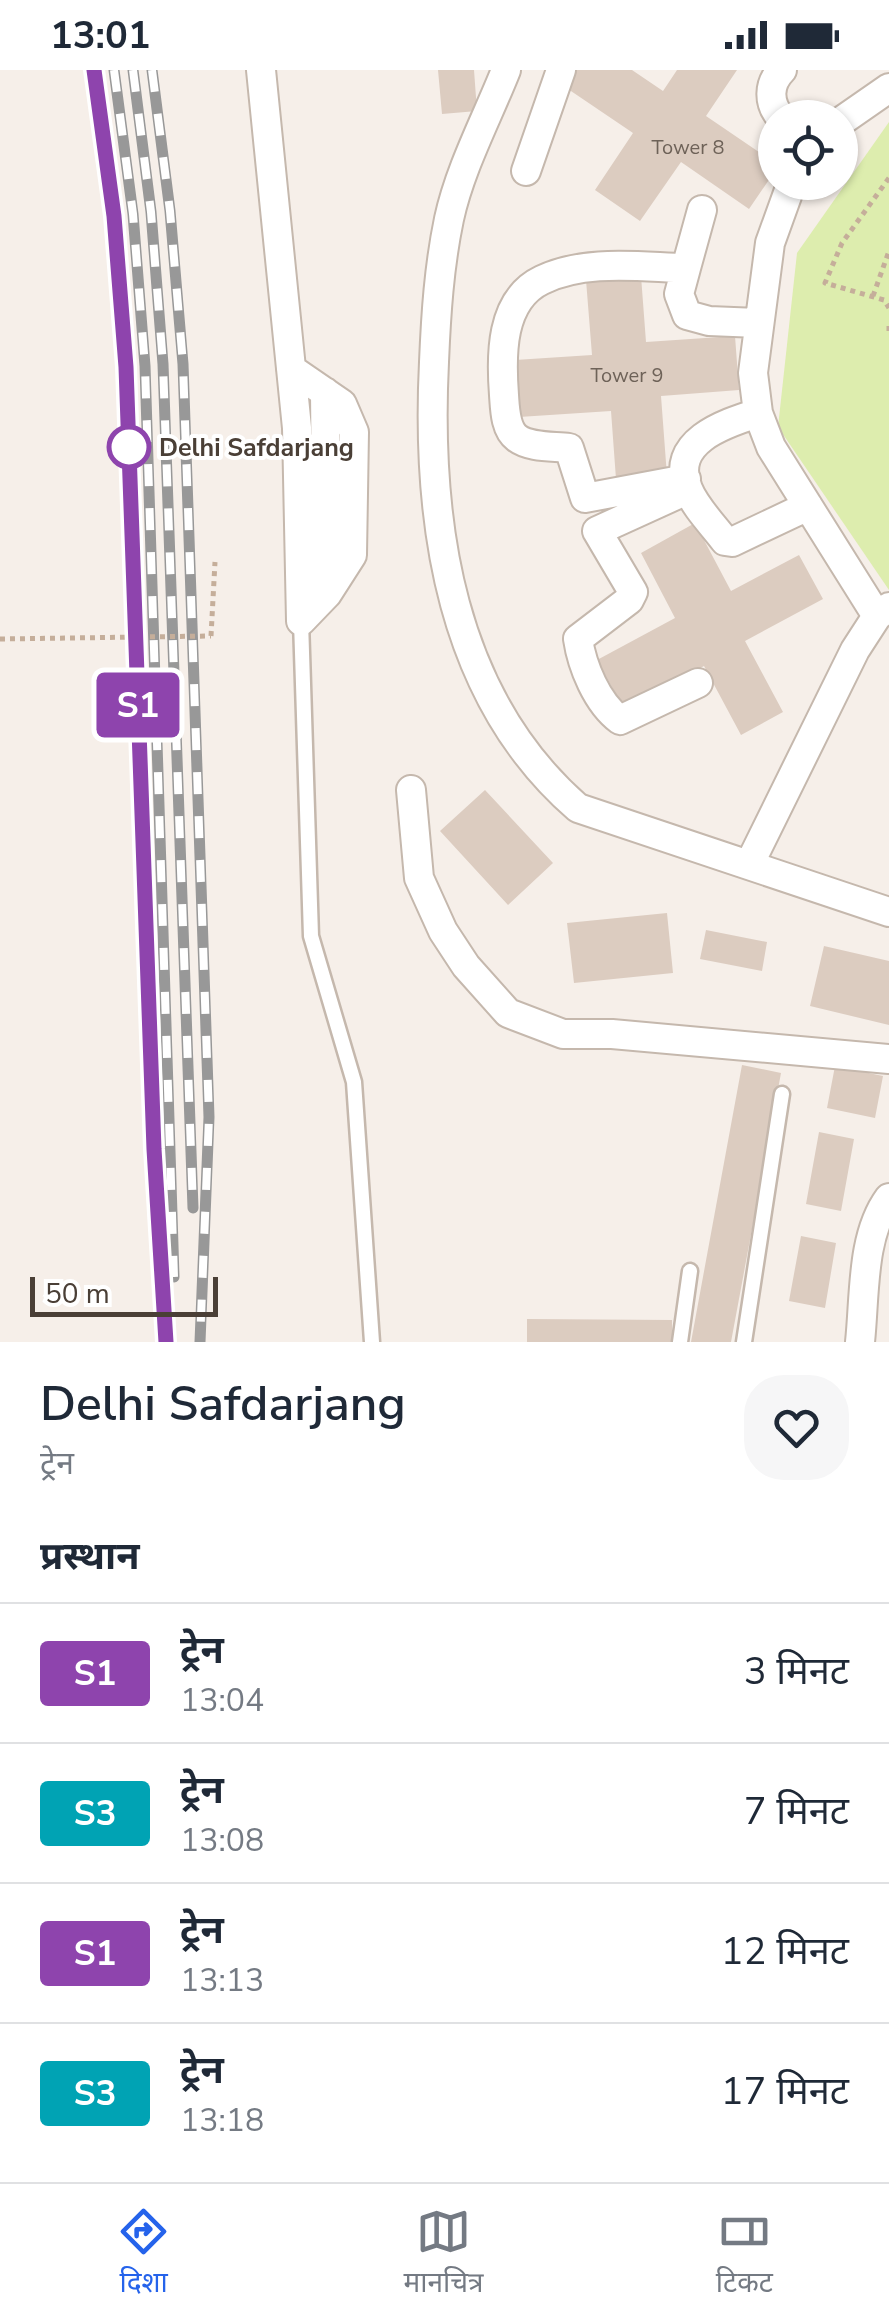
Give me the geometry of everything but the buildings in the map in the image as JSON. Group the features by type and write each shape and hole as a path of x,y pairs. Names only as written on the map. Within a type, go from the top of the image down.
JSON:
{"street":[{"path":"261,70 296,428 301,622"},
{"path":"506,70 450,214 436,305 432,454 442,551 452,603 466,646 487,691 523,748 548,782 578,808 889,912"},
{"path":"526,171 560,70"},
{"path":"772,100 775,77 782,70"},
{"path":"858,104 878,84"},
{"path":"749,865 854,650 883,612 771,447 758,412 753,373 758,322 770,243 786,200"},
{"path":"702,210 679,294 687,315 709,321 758,322"},
{"path":"686,268 585,267 543,279 524,292 508,323 501,354 506,422 516,438 569,448 585,498 687,484"},
{"path":"291,368 325,392 327,594 301,622"},
{"path":"758,412 702,436 690,446 684,466 687,484 725,541 732,542 808,506"},
{"path":"687,484 598,531 634,592 629,600 578,638 581,661 610,713 620,720 698,684"},
{"path":"411,790 420,878 443,931 466,966 508,1013 562,1034 612,1034 889,1059"},
{"path":"860,1342 871,1243 876,1220 889,1198"}],"lane":[{"path":"301,622 312,936 354,1082 372,1342"},
{"path":"744,1342 782,1094"},
{"path":"680,1342 690,1272"}],"path":[{"path":"889,178 842,242 825,283 884,300 889,308"},
{"path":"873,296 889,250"},
{"path":"889,326 889,335"},
{"path":"0,639 211,636 215,562"}],"green space":[{"path":"889,122 889,590 778,427 797,253 834,200 858,200 858,166"}],"railway":[{"path":"94,70 113,216 126,367 154,1149 166,1342"},
{"path":"114,70 133,214 145,366 174,1277"},
{"path":"133,70 151,212 163,364 193,1208"},
{"path":"152,70 170,211 183,364 209,1117 200,1342"}],"train":[{"name":"S1","path":"94,70 114,216 126,367 154,1149 166,1342"}],"place":[{"name":"Delhi Safdarjang","path":"129,447"}]}
